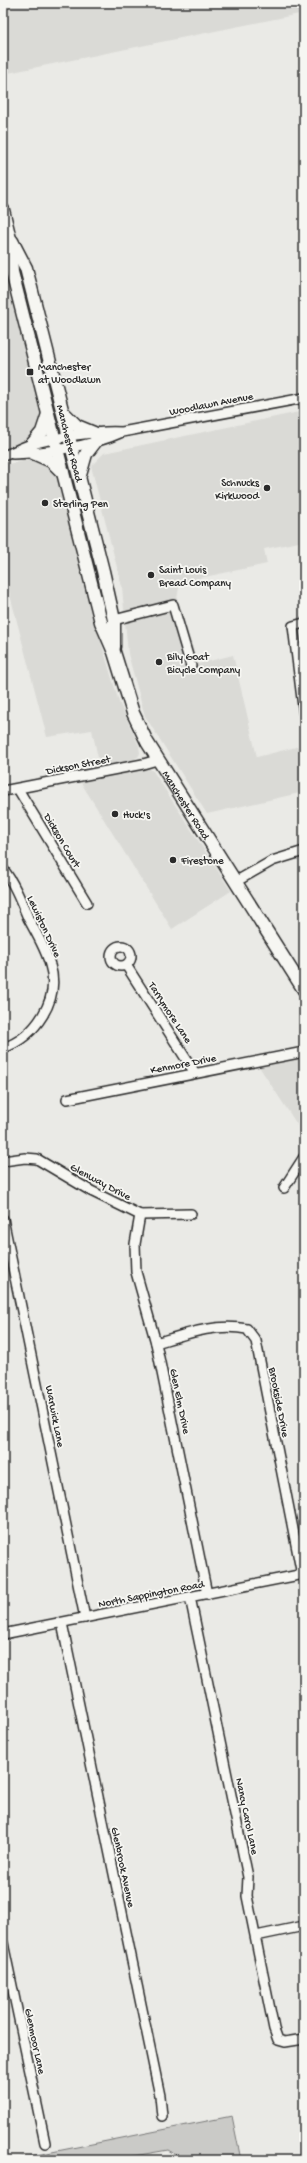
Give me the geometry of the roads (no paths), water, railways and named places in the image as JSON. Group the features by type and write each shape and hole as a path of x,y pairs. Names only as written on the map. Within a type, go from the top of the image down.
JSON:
{"main road":[{"name":"Manchester Road","path":"3,210 10,239 12,272 101,622 114,652 133,713 157,760 304,990"},
{"name":"Manchester Road","path":"10,239 26,268 70,442 114,620 114,652"},
{"path":"62,411 77,426 95,437 86,454 79,479"},
{"path":"48,413 42,432 32,449 51,461 63,473"}],"street":[{"name":"Woodlawn Avenue","path":"5,455 95,437 106,431 122,432 304,398"},
{"path":"114,620 173,605 191,666"},
{"path":"304,623 294,626 304,715"},
{"name":"Dickson Street","path":"3,791 157,760"},
{"name":"Dickson Court","path":"18,789 87,903"},
{"path":"235,882 272,861 304,851"},
{"name":"Lewiston Drive","path":"3,868 17,893 51,966 52,987 48,1004 41,1020 26,1035 3,1048"},
{"name":"Tarrymore Lane","path":"126,965 195,1073"},
{"name":"Kenmore Drive","path":"67,1099 304,1052"},
{"path":"284,1188 304,1157"},
{"name":"Glenway Drive","path":"3,1161 25,1158 37,1159 91,1191 140,1215 191,1214"},
{"name":"Glen Elm Drive","path":"140,1215 135,1244 136,1272 156,1343 207,1594"},
{"name":"Warwick Lane","path":"3,1219 84,1618"},
{"name":"Brookside Drive","path":"156,1343 214,1328 231,1326 247,1329 256,1341 303,1574"},
{"name":"North Sappington Road","path":"3,1634 303,1574"},
{"name":"Nancy Carol Lane","path":"190,1597 248,1878 247,1896 274,2029 278,2040 285,2042 304,2039"},
{"name":"Glenbrook Avenue","path":"62,1623 162,2116"},
{"path":"256,1936 304,1926"},
{"name":"Glenmoor Lane","path":"3,1943 5,1962 45,2143"}],"place":[{"name":"Manchester at Woodlawn","path":"30,372"},
{"name":"Schnucks Kirkwood","path":"267,488"},
{"name":"Sterling Pen","path":"45,503"},
{"name":"Saint Louis Bread Company","path":"151,575"},
{"name":"Bily Goat Bicycle Company","path":"159,662"},
{"name":"Huck's","path":"115,814"},
{"name":"Firestone","path":"173,860"}]}
